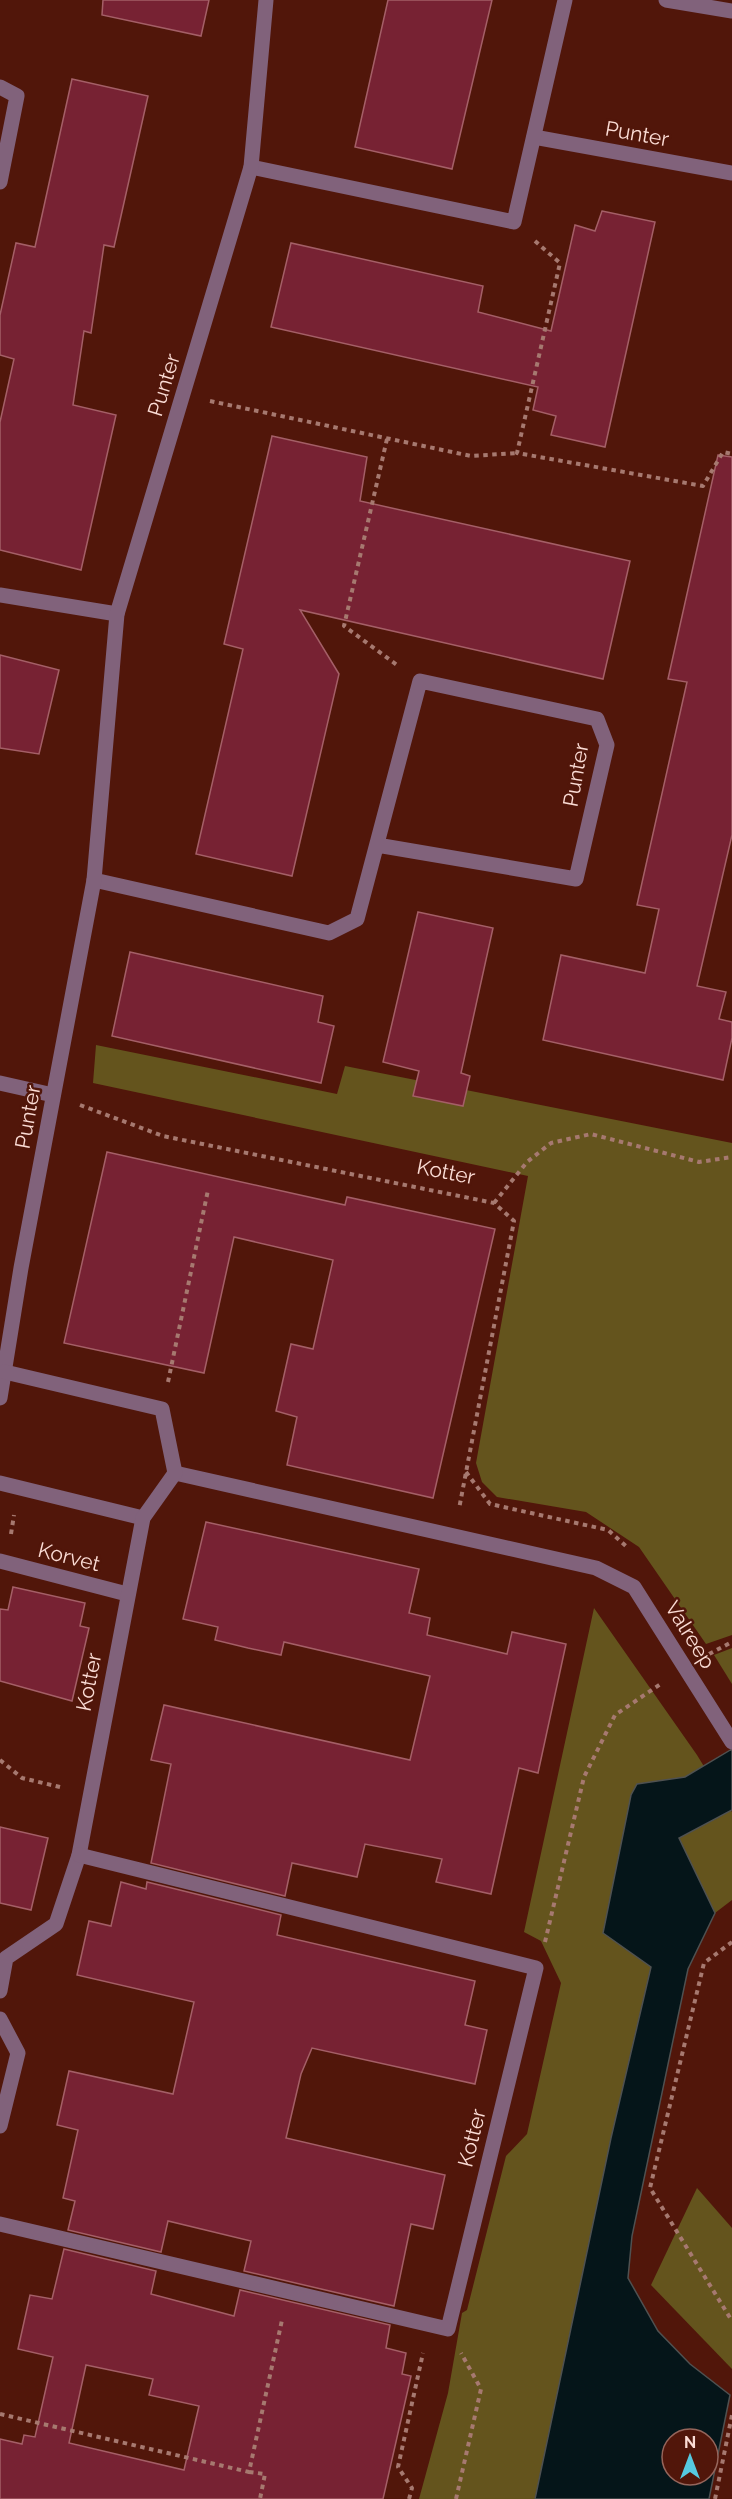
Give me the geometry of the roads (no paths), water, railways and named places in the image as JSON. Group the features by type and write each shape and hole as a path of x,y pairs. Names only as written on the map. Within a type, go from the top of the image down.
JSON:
{"street":[{"name":"Punter","path":"0,1398 53,1095 94,880 117,614 251,167 266,0"},
{"path":"251,167 514,222 565,0"},
{"path":"666,0 732,11"},
{"path":"0,87 17,96 0,182"},
{"name":"Punter","path":"534,137 732,172"},
{"path":"0,595 117,614"},
{"name":"Punter","path":"420,681 597,719 607,744 576,879 377,845 420,681"},
{"path":"94,880 329,933 357,919 377,845"},
{"path":"0,1083 53,1095"},
{"path":"6,1372 162,1409 175,1473"},
{"name":"Kotter","path":"0,1991 6,1958 56,1924 79,1855 143,1518 175,1473"},
{"name":"Valreep","path":"175,1473 596,1568 634,1587 729,1737"},
{"path":"0,1483 143,1518"},
{"name":"Korvet","path":"3,1562 127,1594"},
{"name":"Kotter","path":"0,2224 448,2329 536,1968 79,1855"},
{"path":"0,2019 18,2053 0,2126"}]}
